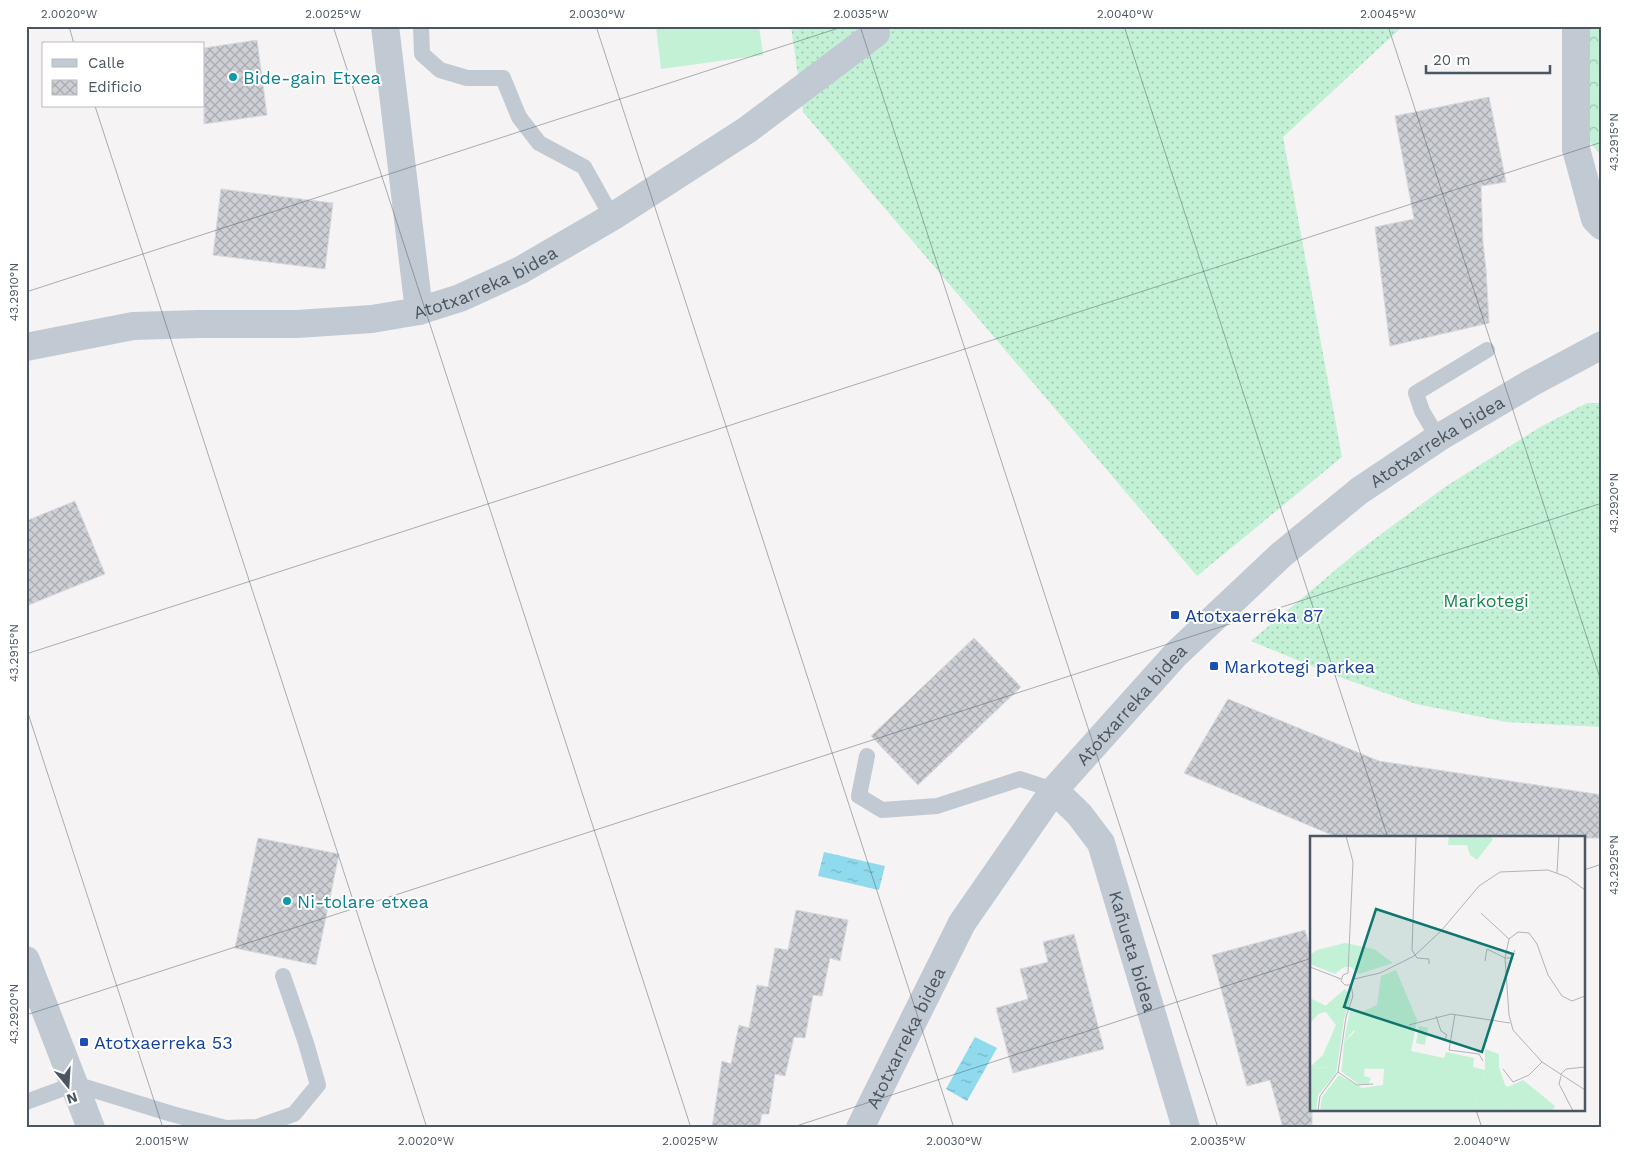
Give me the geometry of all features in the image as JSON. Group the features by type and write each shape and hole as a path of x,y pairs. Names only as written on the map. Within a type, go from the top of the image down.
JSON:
{"street":[{"path":"385,26 419,311"},
{"path":"1576,26 1576,149 1595,219 1602,226"},
{"name":"Atotxarreka bidea","path":"26,347 132,326 298,324 372,319 419,311 460,298 521,270 612,217 747,130 876,33"},
{"name":"Atotxarreka bidea","path":"860,1128 962,923 1054,790 1176,654 1281,555 1358,491 1438,438 1531,383 1602,345"},
{"name":"Kañueta bidea","path":"1054,790 1079,814 1100,844 1186,1128"},
{"path":"26,960 91,1128"}],"lane":[{"path":"421,26 422,54 440,70 466,78 503,78 519,117 539,143 584,167 612,217"},
{"path":"1438,438 1422,411 1416,394 1487,350"},
{"path":"867,756 859,796 882,810 936,806 1020,780 1054,790"},
{"path":"26,1102 75,1084 172,1114 226,1128 257,1127 294,1114 318,1085 283,976"}],"green space":[{"path":"656,26 759,26 763,55 661,69"},
{"path":"791,26 1403,26 1283,137 1342,457 1197,576 803,112"},
{"path":"1590,26 1602,26 1602,157 1590,142"},
{"name":"Markotegi","path":"1587,403 1602,403 1602,727 1506,722 1416,704 1331,674 1251,641 1357,552 1445,487 1542,426"}],"water":[{"path":"824,852 885,866 879,890 818,876"},
{"path":"975,1037 997,1048 967,1101 946,1089"}],"building":[{"name":"Bide-gain Etxea","path":"257,40 267,115 204,124 205,48"},
{"path":"1489,97 1506,182 1481,186 1489,323 1390,346 1375,227 1414,219 1395,116"},
{"path":"221,189 333,203 325,269 213,255"},
{"path":"75,501 105,574 26,606 26,521"},
{"path":"974,638 1021,687 918,785 871,736"},
{"path":"1228,699 1379,761 1602,795 1602,838 1586,838 1586,836 1334,836 1184,773"},
{"name":"Ni-tolare etxea","path":"258,838 339,854 316,965 235,948"},
{"path":"796,910 848,920 840,961 830,958 822,996 813,995 805,1038 794,1037 785,1076 775,1074 769,1114 762,1114 759,1128 712,1128 722,1061 731,1064 739,1025 749,1028 757,985 768,987 775,948 788,950"},
{"path":"1305,930 1310,948 1310,1112 1312,1112 1312,1128 1283,1128 1270,1080 1247,1086 1212,955"},
{"path":"1074,934 1104,1049 1013,1073 996,1008 1028,999 1020,969 1048,962 1043,942"}],"place":[{"name":"Bide-gain Etxea","path":"233,77"},
{"name":"Atotxaerreka 87","path":"1175,615"},
{"name":"Markotegi parkea","path":"1214,666"},
{"name":"Ni-tolare etxea","path":"287,901"},
{"name":"Atotxaerreka 53","path":"84,1042"}]}
